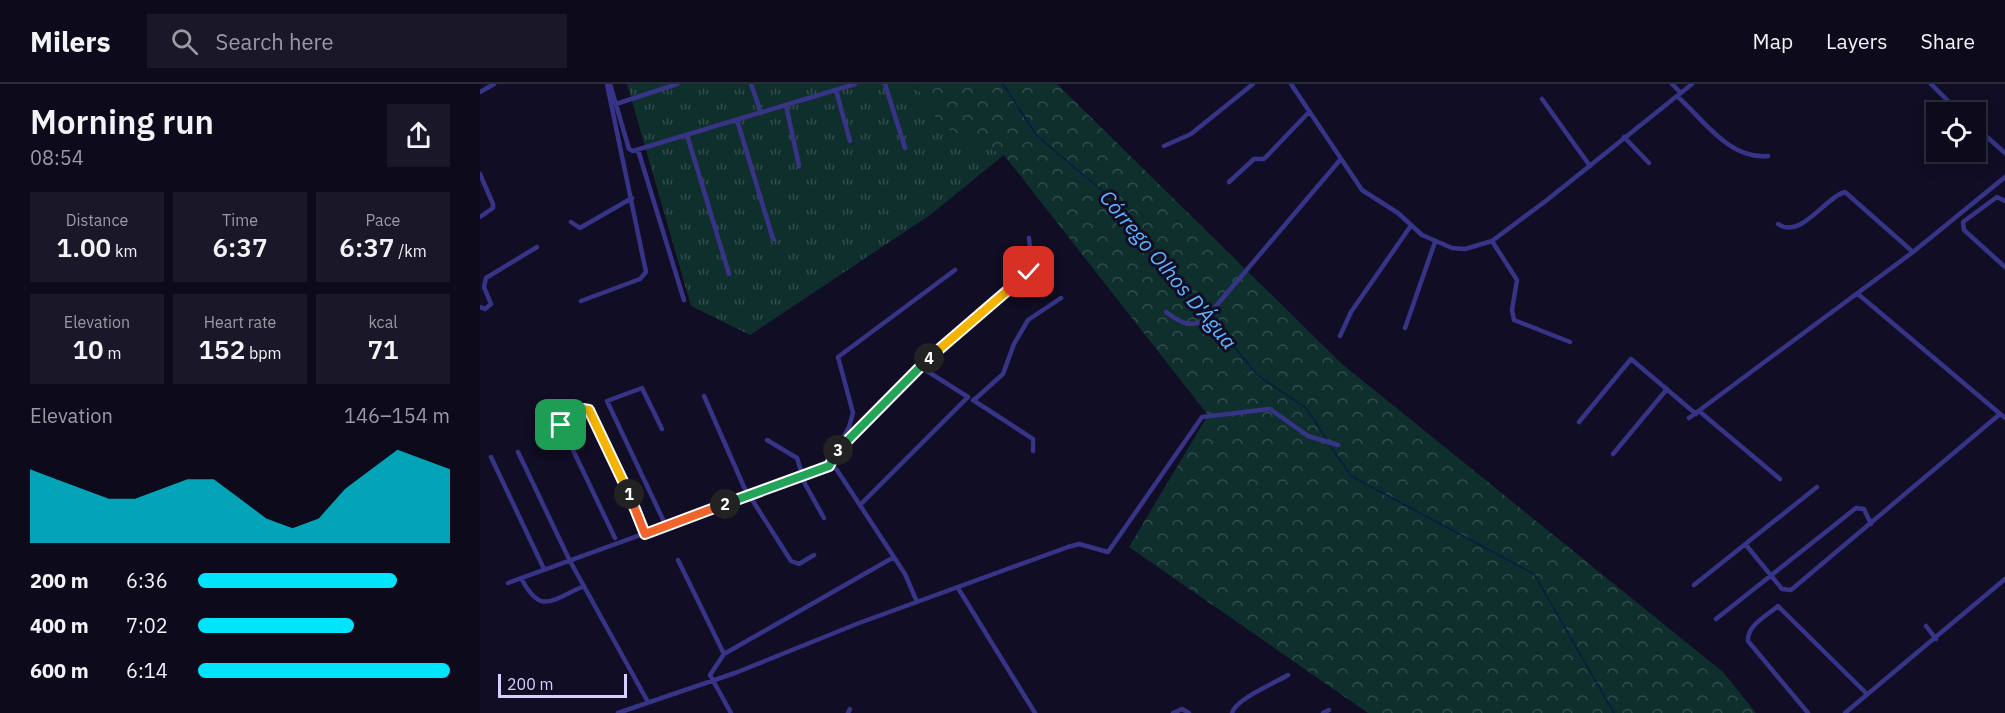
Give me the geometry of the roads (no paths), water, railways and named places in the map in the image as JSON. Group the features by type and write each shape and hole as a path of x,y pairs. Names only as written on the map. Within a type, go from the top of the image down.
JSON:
{"street":[{"path":"481,90 494,84"},
{"path":"609,84 629,149 638,150 855,84"},
{"path":"581,302 645,275 646,267 609,84"},
{"path":"616,104 677,84"},
{"path":"751,84 761,112"},
{"path":"885,84 905,148"},
{"path":"1164,146 1191,134 1252,84"},
{"path":"1291,84 1362,190 1398,213 1410,227 1435,242 1465,249 1492,241 1692,84"},
{"path":"1672,84 1692,114 1737,151 1752,156 1768,156"},
{"path":"1930,84 1949,102"},
{"path":"836,90 850,141"},
{"path":"1542,99 1590,166"},
{"path":"786,105 799,166"},
{"path":"1229,182 1254,159 1264,159 1309,112"},
{"path":"737,120 773,239"},
{"path":"687,135 729,274"},
{"path":"1986,136 2005,153"},
{"path":"1624,137 1649,163"},
{"path":"638,150 684,300"},
{"path":"1166,312 1186,324 1198,324 1205,319 1274,241 1340,160"},
{"path":"480,174 493,201 493,208 480,217"},
{"path":"1689,418 1858,294 2005,177"},
{"path":"1778,224 1783,227 1796,226 1845,192 1913,252"},
{"path":"2005,201 1997,197 1977,209 1966,218 1964,230 2005,267"},
{"path":"571,222 580,228 632,198"},
{"path":"1972,204 1977,209"},
{"path":"1340,336 1351,312 1410,227"},
{"path":"833,456 919,366 1029,272 1032,264 1029,238"},
{"path":"1492,241 1516,280 1512,310 1514,320 1570,342"},
{"path":"1405,328 1435,242"},
{"path":"480,307 485,309 491,304 484,286 486,278 537,247"},
{"path":"829,466 852,418 838,357 955,270"},
{"path":"1858,294 2005,418"},
{"path":"974,400 1003,374 1017,336 1028,320 1061,298"},
{"path":"1579,422 1631,358 1780,479"},
{"path":"919,366 1033,439 1033,451"},
{"path":"662,429 642,388 607,401 666,526"},
{"path":"1613,454 1667,389"},
{"path":"704,396 750,496 792,562 799,564 814,555"},
{"path":"860,505 968,397"},
{"path":"615,538 561,425 564,416 583,409 590,412 645,534"},
{"path":"618,713 1068,547 1079,544 1104,552 1112,550 1202,417 1270,409 1308,436 1338,445"},
{"path":"1746,545 1783,590 1791,590 2000,414"},
{"path":"767,440 794,455 824,518"},
{"path":"518,452 570,561 648,702"},
{"path":"491,457 544,569"},
{"path":"508,582 829,466 836,468 894,557 908,579 917,602"},
{"path":"1694,585 1817,487"},
{"path":"1716,619 1856,508 1864,509 1871,524"},
{"path":"731,713 712,680 711,670 724,654 894,557"},
{"path":"678,560 724,654"},
{"path":"521,578 531,595 537,601 545,603 584,586"},
{"path":"1845,713 2005,579"},
{"path":"958,588 1035,713"},
{"path":"1808,713 1748,641 1748,634 1754,626 1778,606 1867,694"},
{"path":"1926,626 1936,639"},
{"path":"1232,713 1233,708 1249,697 1288,675"},
{"path":"1173,713 1182,709 1189,713"},
{"path":"1323,713 1329,710"}],"waterway":[{"name":"Córrego Olhos D'Água","path":"1003,84 1037,136 1111,198 1159,265 1216,324 1257,375 1306,408 1327,440"},
{"name":"Córrego Olhos D'Água","path":"1329,444 1351,476 1534,574 1614,713"}]}
